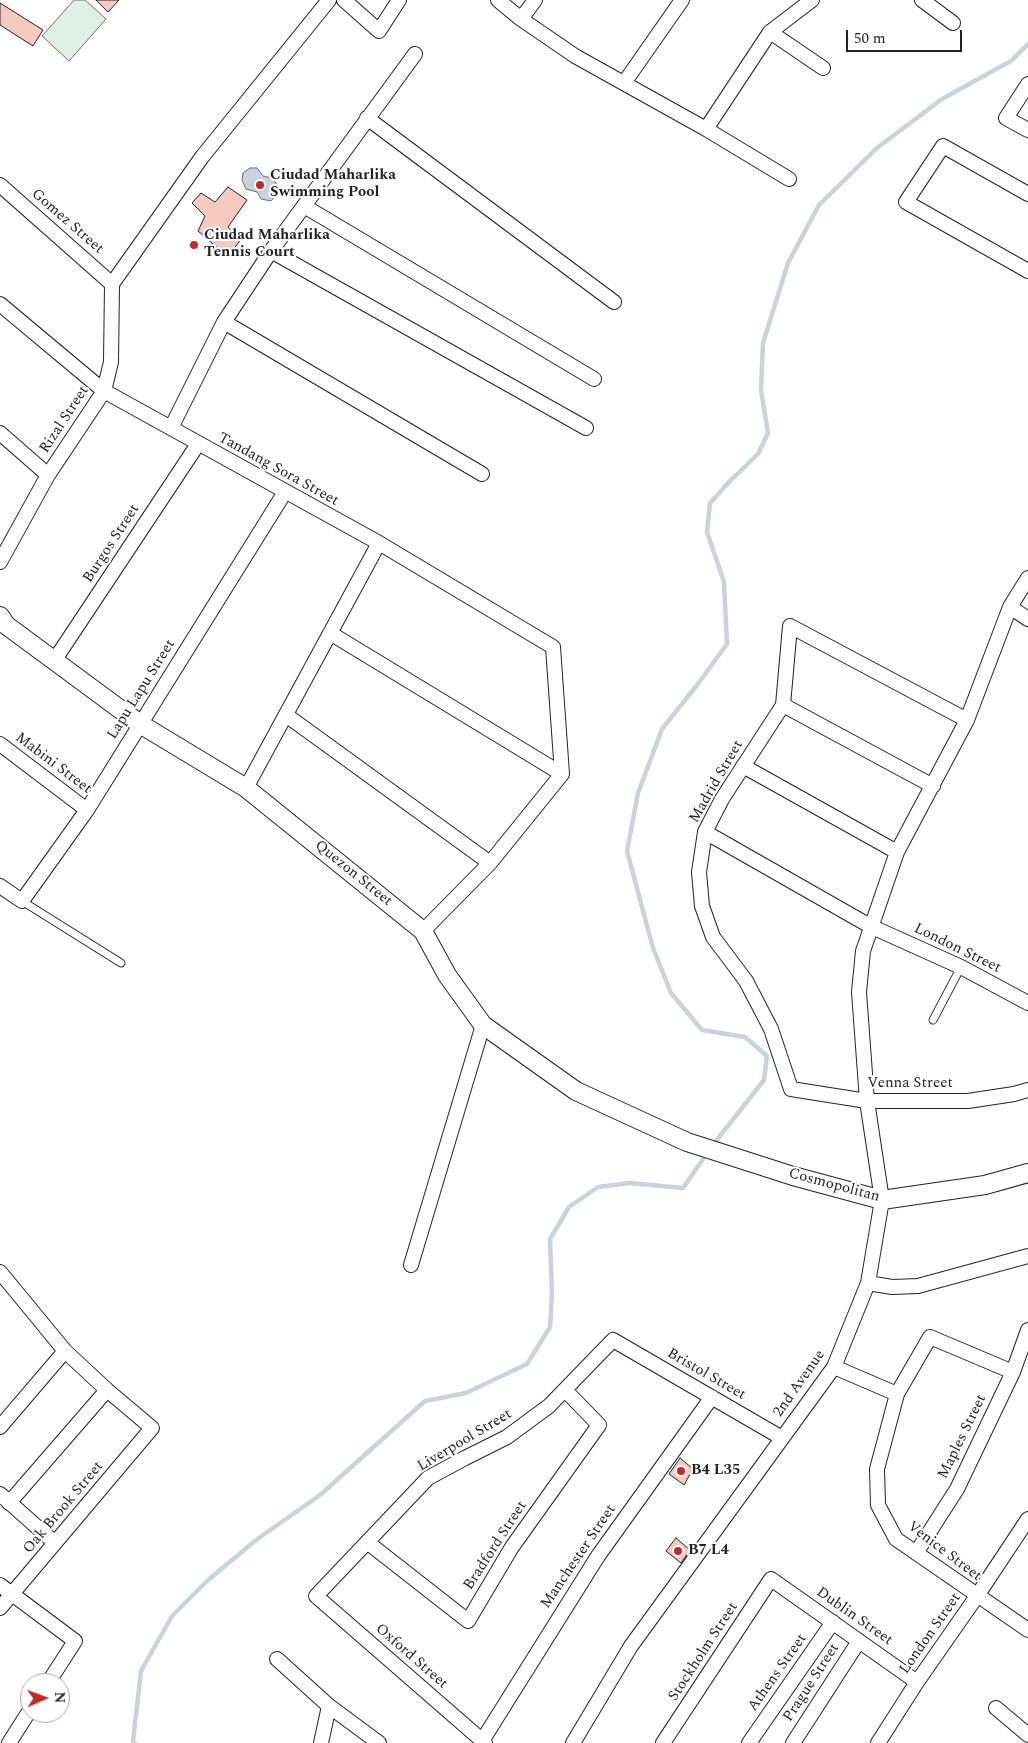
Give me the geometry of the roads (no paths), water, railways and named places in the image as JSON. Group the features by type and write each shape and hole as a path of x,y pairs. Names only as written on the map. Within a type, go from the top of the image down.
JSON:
{"street":[{"path":"112,284 202,157 329,0"},
{"path":"344,0 379,31 399,0"},
{"path":"498,0 521,19 575,56 706,129 789,179"},
{"path":"521,19 535,0"},
{"path":"624,83 682,0"},
{"path":"706,129 770,32 812,0"},
{"path":"922,0 953,23"},
{"path":"770,32 823,68"},
{"path":"171,428 224,322 271,251 415,54"},
{"path":"1028,84 1006,118 1028,130"},
{"path":"367,118 614,302"},
{"path":"1028,194 943,146 906,202 1028,271"},
{"name":"Gomez Street","path":"0,185 112,284"},
{"path":"304,206 594,378"},
{"path":"271,251 586,428"},
{"name":"Rizal Street","path":"0,562 48,475 104,391 111,362 112,284"},
{"name":"Tandang Sora Street","path":"0,304 104,391 379,543 553,647 562,774"},
{"path":"224,322 482,474"},
{"path":"0,433 48,475"},
{"name":"Burgos Street","path":"54,661 198,444"},
{"name":"Lapu Lapu Street","path":"22,901 87,810 285,492"},
{"path":"246,788 379,543"},
{"name":"2nd Avenue","path":"573,1743 631,1646 834,1367 868,1282 882,1200 868,1102 858,992 863,951 897,852 967,720 1010,607 1028,578"},
{"path":"1010,607 1028,619"},
{"name":"Quezon Street","path":"0,616 6,625 140,724 246,788 423,931 447,975 483,1025 576,1091 687,1142"},
{"name":"Madrid Street","path":"791,1089 772,1029 746,982 713,937 702,906 699,872 705,832 722,799 783,705 790,626 967,720"},
{"path":"330,633 562,774 490,863 423,931"},
{"path":"783,705 933,786"},
{"path":"286,715 490,863"},
{"name":"Mabini Street","path":"0,744 87,810"},
{"path":"743,766 897,852"},
{"name":"London Street","path":"705,832 870,926 961,967 1028,1003"},
{"path":"0,886 22,901"},
{"path":"411,1265 483,1025"},
{"name":"Venna Street","path":"791,1089 868,1102 968,1101 1028,1090"},
{"name":"Cosmopolitan","path":"687,1142 793,1176 882,1200 985,1185 1028,1173"},
{"path":"868,1282 892,1287 918,1286 1028,1256"},
{"path":"0,1273 65,1351 107,1390 4,1498 55,1543"},
{"name":"Maples Street","path":"916,1553 957,1488 1013,1372 1028,1330"},
{"name":"Venice Street","path":"1013,1372 930,1337 897,1394 877,1469 878,1505 896,1539 1028,1630"},
{"name":"Liverpool Street","path":"316,1596 428,1478 507,1437 549,1406 613,1340"},
{"name":"Bristol Street","path":"613,1340 782,1438"},
{"path":"0,1427 65,1351"},
{"path":"834,1367 897,1394"},
{"name":"Oak Brook Street","path":"0,1608 152,1428 107,1390"},
{"name":"Bradford Street","path":"367,1542 468,1621 512,1547 599,1425 565,1390"},
{"name":"Manchester Street","path":"484,1742 598,1556 712,1397"},
{"name":"London Street","path":"878,1743 917,1682 978,1596 1028,1520"},
{"name":"Dublin Street","path":"772,1579 917,1682"},
{"name":"Stockholm Street","path":"663,1743 772,1579"},
{"path":"0,1584 75,1641 54,1673"},
{"name":"Oxford Street","path":"316,1596 484,1742"},
{"name":"Athens Street","path":"749,1743 833,1622"},
{"name":"Prague Street","path":"793,1743 859,1641"},
{"path":"277,1659 329,1706 379,1743"},
{"path":"321,1743 329,1706"},
{"path":"996,1708 1028,1735"},
{"path":"9,1743 22,1723"}],"lane":[{"path":"22,901 121,963"},
{"path":"933,1020 961,967"}],"waterway":[{"path":"712,1146 764,1080 767,1056 745,1037 702,1030 671,993 653,948 627,851 638,793 662,729 727,644 724,582 707,532 710,503 758,454 768,433 761,390 763,343 788,263 819,205 877,148 942,99 1011,61 1028,44"},
{"path":"135,1743 133,1741 141,1671 172,1616 207,1581 256,1540 320,1495 425,1401 466,1393 527,1364 550,1327 552,1293 550,1239 569,1207 598,1187 630,1183 683,1188 708,1152"}],"place":[{"name":"Ciudad Maharlika Swimming Pool","path":"260,185"},
{"name":"Ciudad Maharlika Tennis Court","path":"194,245"},
{"name":"B4 L35","path":"681,1471"},
{"name":"B7 L4","path":"678,1551"}]}
